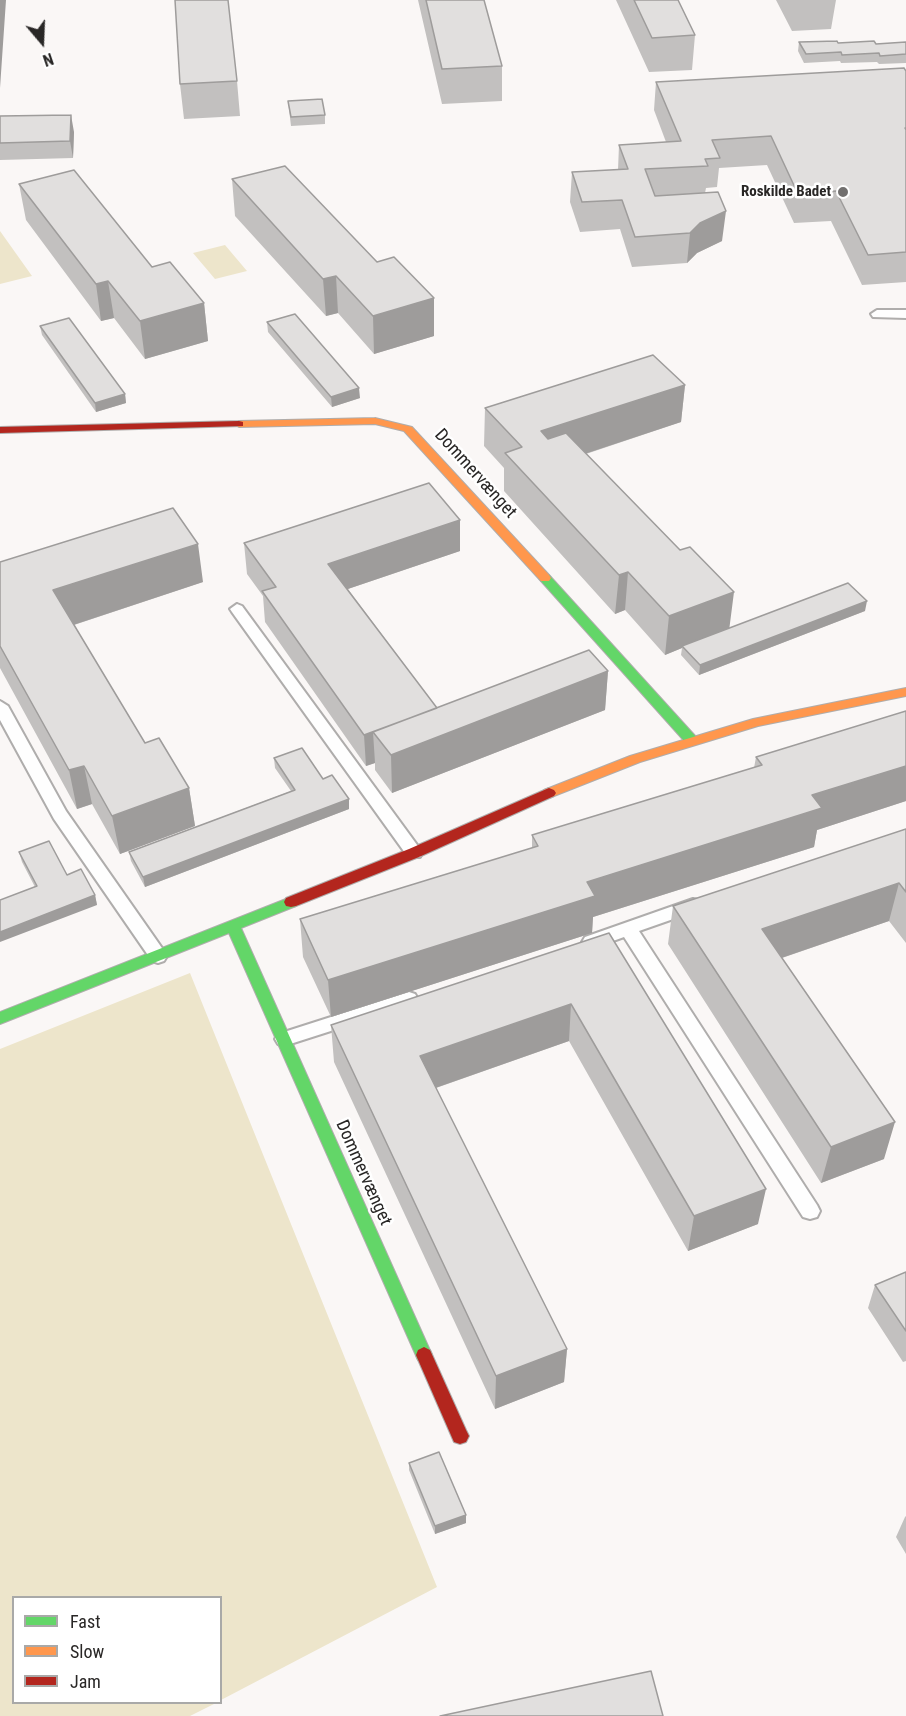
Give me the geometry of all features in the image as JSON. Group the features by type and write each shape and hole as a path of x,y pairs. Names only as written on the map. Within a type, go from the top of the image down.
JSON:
{"street":[{"name":"Dommervænget","path":"0,430 375,421 408,429 692,741"},
{"path":"0,1018 414,853 587,777 692,741 757,723 906,692"},
{"name":"Dommervænget","path":"233,926 460,1436"}],"lane":[{"path":"877,314 906,314"},
{"path":"237,609 414,853"},
{"path":"0,706 60,814 158,956"},
{"path":"573,948 629,930 656,917 713,898"},
{"path":"629,930 810,1211"},
{"path":"284,1039 428,993"}],"shaded area":[{"path":"0,231 32,276 0,284"},
{"path":"225,245 247,271 215,279 193,253"},
{"path":"190,973 437,1587 222,1699 222,1596 12,1596 12,1704 214,1704 190,1716 0,1716 0,1049"}],"building":[{"path":"175,0 228,0 237,81 180,84"},
{"path":"426,0 484,0 502,66 442,69"},
{"path":"634,0 678,0 695,35 652,38"},
{"path":"837,41 838,43 874,41 876,44 906,42 906,54 842,55 841,52 806,54 799,42"},
{"name":"Roskilde Badet","path":"904,68 906,71 906,252 868,255 836,191 798,194 771,136 712,140 720,158 705,159 708,166 645,169 655,196 718,192 726,211 700,223 690,233 635,237 622,200 582,202 572,172 628,169 619,145 681,141 656,82"},
{"path":"322,99 325,115 291,117 288,101"},
{"path":"71,115 70,141 0,143 0,116"},
{"path":"285,166 377,262 394,257 434,298 373,316 336,276 323,279 232,179"},
{"path":"74,170 152,267 170,262 204,303 140,321 108,281 96,284 19,184"},
{"path":"295,314 359,388 331,397 267,322"},
{"path":"69,318 125,394 95,403 40,326"},
{"path":"653,355 685,385 541,431 548,439 566,433 680,550 690,547 734,592 669,616 628,572 619,575 505,453 522,447 485,408"},
{"path":"429,483 460,520 328,564 437,708 364,735 262,591 276,587 244,543"},
{"path":"173,508 198,544 53,590 145,743 159,738 189,788 112,816 84,766 69,770 0,646 0,562"},
{"path":"848,583 867,601 700,665 682,646"},
{"path":"589,650 608,671 391,755 373,732"},
{"path":"906,711 906,766 812,795 822,808 587,882 595,896 328,980 300,919 538,846 532,835 762,765 756,757"},
{"path":"302,748 323,779 332,775 349,799 143,877 129,852 295,790 274,758"},
{"path":"906,829 906,892 899,883 762,929 895,1122 831,1147 673,906"},
{"path":"49,841 67,875 81,869 95,895 0,932 0,900 37,886 19,852"},
{"path":"609,933 766,1189 694,1216 571,1004 420,1056 567,1349 496,1376 331,1025"},
{"path":"906,1272 906,1331 875,1285"},
{"path":"439,1452 466,1515 435,1526 409,1463"},
{"path":"651,1671 663,1716 440,1716"}],"traffic: fast":[{"path":"545,578 692,741"},
{"path":"0,1018 291,902"},
{"path":"233,926 424,1355"}],"traffic: slow":[{"path":"239,424 375,421 408,429 545,578"},
{"path":"549,793 635,759 757,722 906,692"}],"traffic: jam":[{"path":"0,430 239,424"},
{"path":"291,902 414,853 549,793"},
{"path":"424,1355 460,1436"}],"place":[{"name":"Roskilde Badet","path":"843,192"}]}
